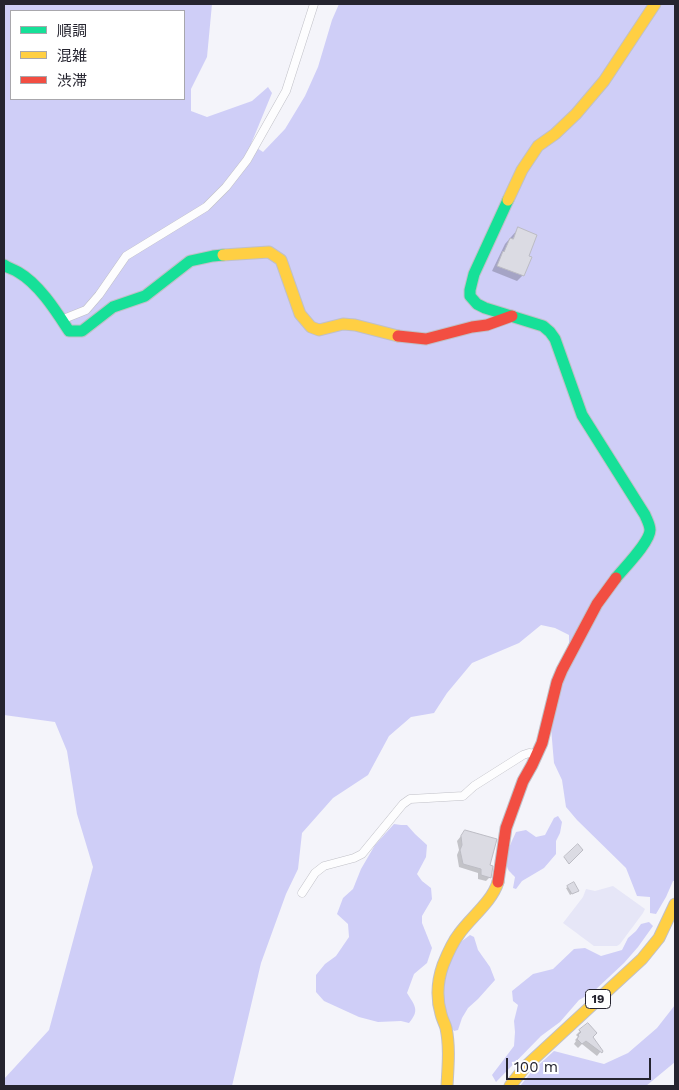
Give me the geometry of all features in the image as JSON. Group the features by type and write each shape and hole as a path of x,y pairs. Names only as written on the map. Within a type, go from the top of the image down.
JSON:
{"street":[{"path":"61,320 86,310 99,295 126,256 206,207 226,187 247,160 286,91 314,4"},
{"path":"447,1086 448,1046 446,1028 437,993 438,982 445,961 451,946 496,888 506,828 546,729 554,692 562,670 597,604 643,546 650,530 645,515 582,415 555,339 543,326 477,304 470,296 470,290 474,274 522,170 538,146 576,114 604,81 655,4"},
{"path":"4,265 28,280 56,311 68,331 82,331 113,307 145,296 190,261 213,256 269,252 281,260 300,314 311,327 319,330 344,324 400,336 426,339 487,325 512,316"},
{"path":"302,893 315,873 324,866 362,854 403,804 410,799 462,796 474,786 523,755 529,753 537,754"},
{"name":"19","path":"510,1086 526,1067 642,959 659,938 675,904"}],"shaded area":[{"path":"4,4 212,4 207,57 191,89 191,111 207,117 252,101 268,87 272,93 251,144 263,152 285,129 305,96 318,67 332,20 339,4 675,4 675,881 673,881 656,914 650,913 650,897 637,896 626,868 566,807 562,780 554,763 551,728 561,666 569,643 569,635 555,628 541,625 519,643 472,663 447,693 434,713 411,717 389,736 368,775 333,798 302,833 298,869 286,894 261,963 232,1086 4,1086 4,1079 49,1030 93,867 77,814 67,751 55,722 4,715"},
{"path":"558,816 562,822 556,841 556,854 544,868 522,881 516,889 513,888 515,877 509,871 506,862 516,832 526,830 536,837 545,835 554,818"},
{"path":"394,824 407,825 427,845 426,857 417,874 431,888 432,899 422,916 422,923 432,948 427,963 414,974 407,993 415,1008 414,1015 409,1023 401,1021 378,1022 359,1017 324,1001 316,992 316,975 325,964 336,956 349,937 348,924 337,914 343,898 353,889 361,869 375,845"},
{"path":"613,886 645,909 620,944 617,946 594,946 563,923 583,897 586,889 595,891"},
{"path":"649,922 653,926 624,963 593,992 579,1000 560,1022 541,1036 496,1082 492,1075 514,1046 514,1021 518,1005 513,1001 512,991 533,974 553,969 574,949 585,948 601,956 622,950 628,938 641,924"},
{"path":"470,935 474,937 478,950 490,967 495,980 468,1008 458,1030 454,1031 450,1026 443,1002 443,989 451,952"},
{"path":"675,1005 675,1062 646,1086 520,1086 533,1070 554,1051 604,1064 628,1053 657,1028"}],"building":[{"path":"518,227 537,235 529,256 532,257 524,276 497,266 510,238 513,239"},
{"path":"465,830 497,839 490,865 493,866 491,878 481,875 481,869 463,864 460,850 462,845 461,836"},
{"path":"578,844 583,850 569,864 564,857"},
{"path":"574,882 579,891 572,894 567,886"},
{"path":"588,1023 597,1033 593,1037 603,1051 602,1053 586,1041 582,1044 577,1039 581,1032 579,1030"}],"traffic: fast":[{"path":"508,200 474,274 470,296 477,304 485,308 543,326 555,339 582,415 650,526 646,541 616,578"},
{"path":"4,265 33,283 69,331 82,331 113,307 145,296 190,261 223,255"}],"traffic: slow":[{"path":"508,200 522,170 538,146 555,134 576,114 604,81 655,4"},
{"path":"223,255 269,252 281,260 300,314 311,327 319,330 343,324 355,325 398,336"},
{"path":"447,1086 448,1042 446,1028 439,1008 438,983 443,965 456,938 486,903 498,882"},
{"path":"510,1086 525,1067 642,959 659,938 675,904"}],"traffic: jam":[{"path":"398,336 426,339 487,325 512,316"},
{"path":"498,882 506,828 523,781 542,743 557,682 597,604 616,578"}]}
